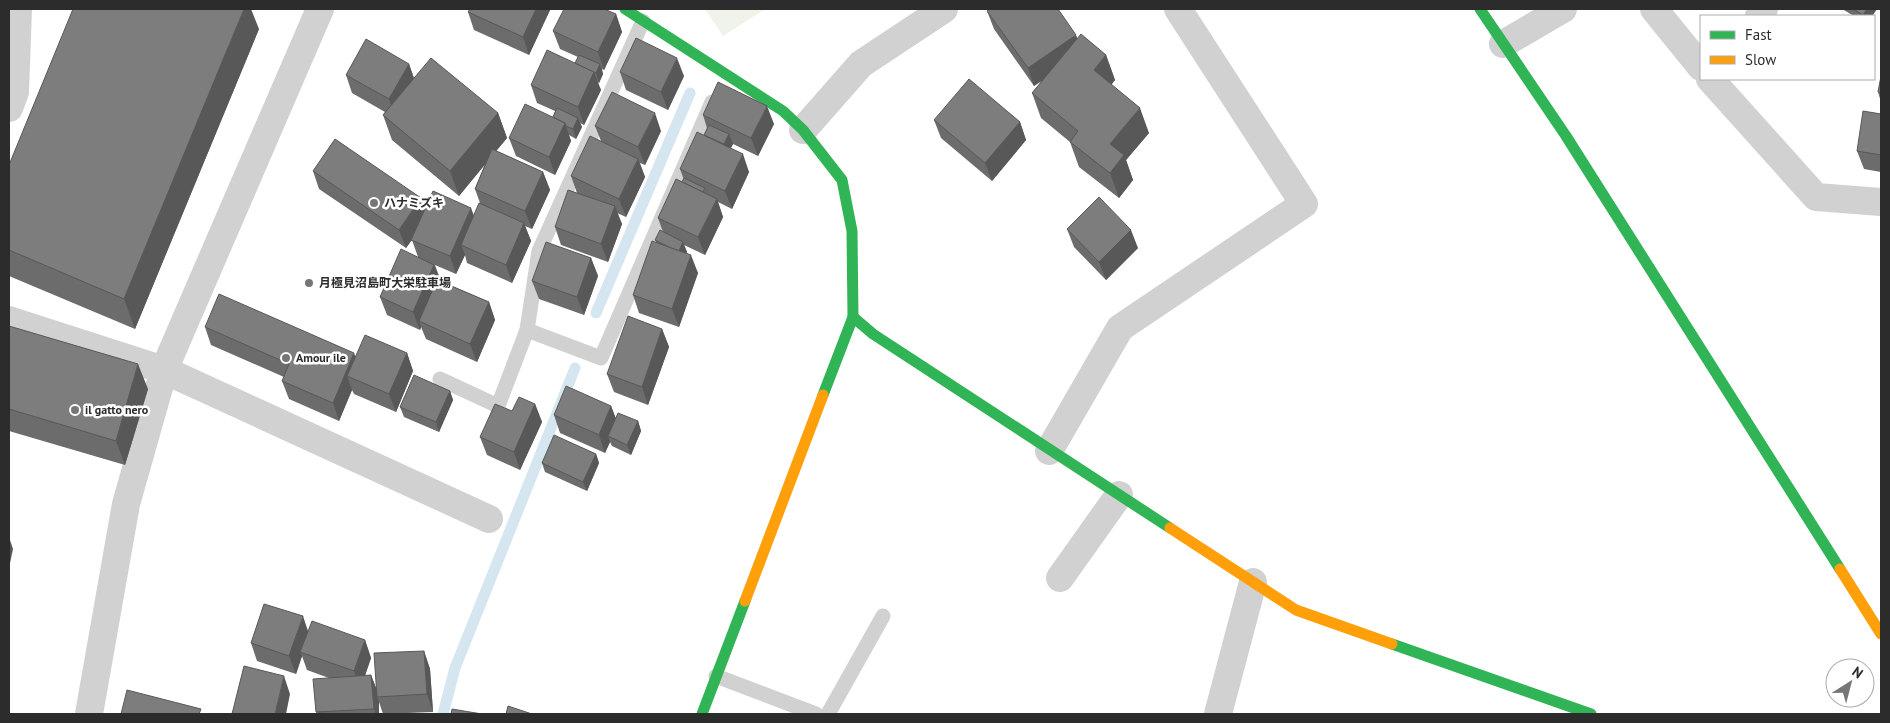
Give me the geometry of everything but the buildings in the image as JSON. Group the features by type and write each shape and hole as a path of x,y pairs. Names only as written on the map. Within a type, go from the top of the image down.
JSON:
{"street":[{"path":"9,108 15,92 18,9"},
{"path":"89,714 126,504 164,370 320,9"},
{"path":"624,9 784,111 803,130 842,180 852,231 853,317 702,714"},
{"path":"803,130 861,64 944,9"},
{"path":"1049,451 1120,328 1304,204 1178,9"},
{"path":"1480,9 1566,136 1881,632"},
{"path":"1503,44 1563,9"},
{"path":"1654,9 1700,65"},
{"path":"1713,80 1816,197 1881,202"},
{"path":"853,317 873,334 1049,451 1296,610 1591,714"},
{"path":"9,320 164,370 488,519"},
{"path":"1060,578 1119,495"},
{"path":"1218,714 1253,582"}],"lane":[{"path":"440,379 498,406 527,330 539,251 643,20"},
{"path":"527,330 601,358 724,73"},
{"path":"828,714 883,616"},
{"path":"716,676 816,714"}],"shaded area":[{"path":"705,9 765,9 723,36"}],"waterway":[{"path":"596,313 690,93"},
{"path":"443,714 455,668 575,368"}],"traffic: fast":[{"path":"625,9 783,111 803,130 842,180 852,231 853,317 823,395"},
{"path":"1480,9 1566,136 1840,569"},
{"path":"853,317 873,334 1170,528"},
{"path":"702,714 745,601"},
{"path":"1392,644 1591,714"}],"traffic: slow":[{"path":"745,601 823,395"},
{"path":"1170,528 1296,610 1392,644"},
{"path":"1840,569 1881,634"}],"place":[{"name":"ハナミズキ","path":"374,203"},
{"name":"月極見沼島町大栄駐車場","path":"309,283"},
{"name":"Amour ile","path":"286,358"},
{"name":"il gatto nero","path":"75,410"}]}
